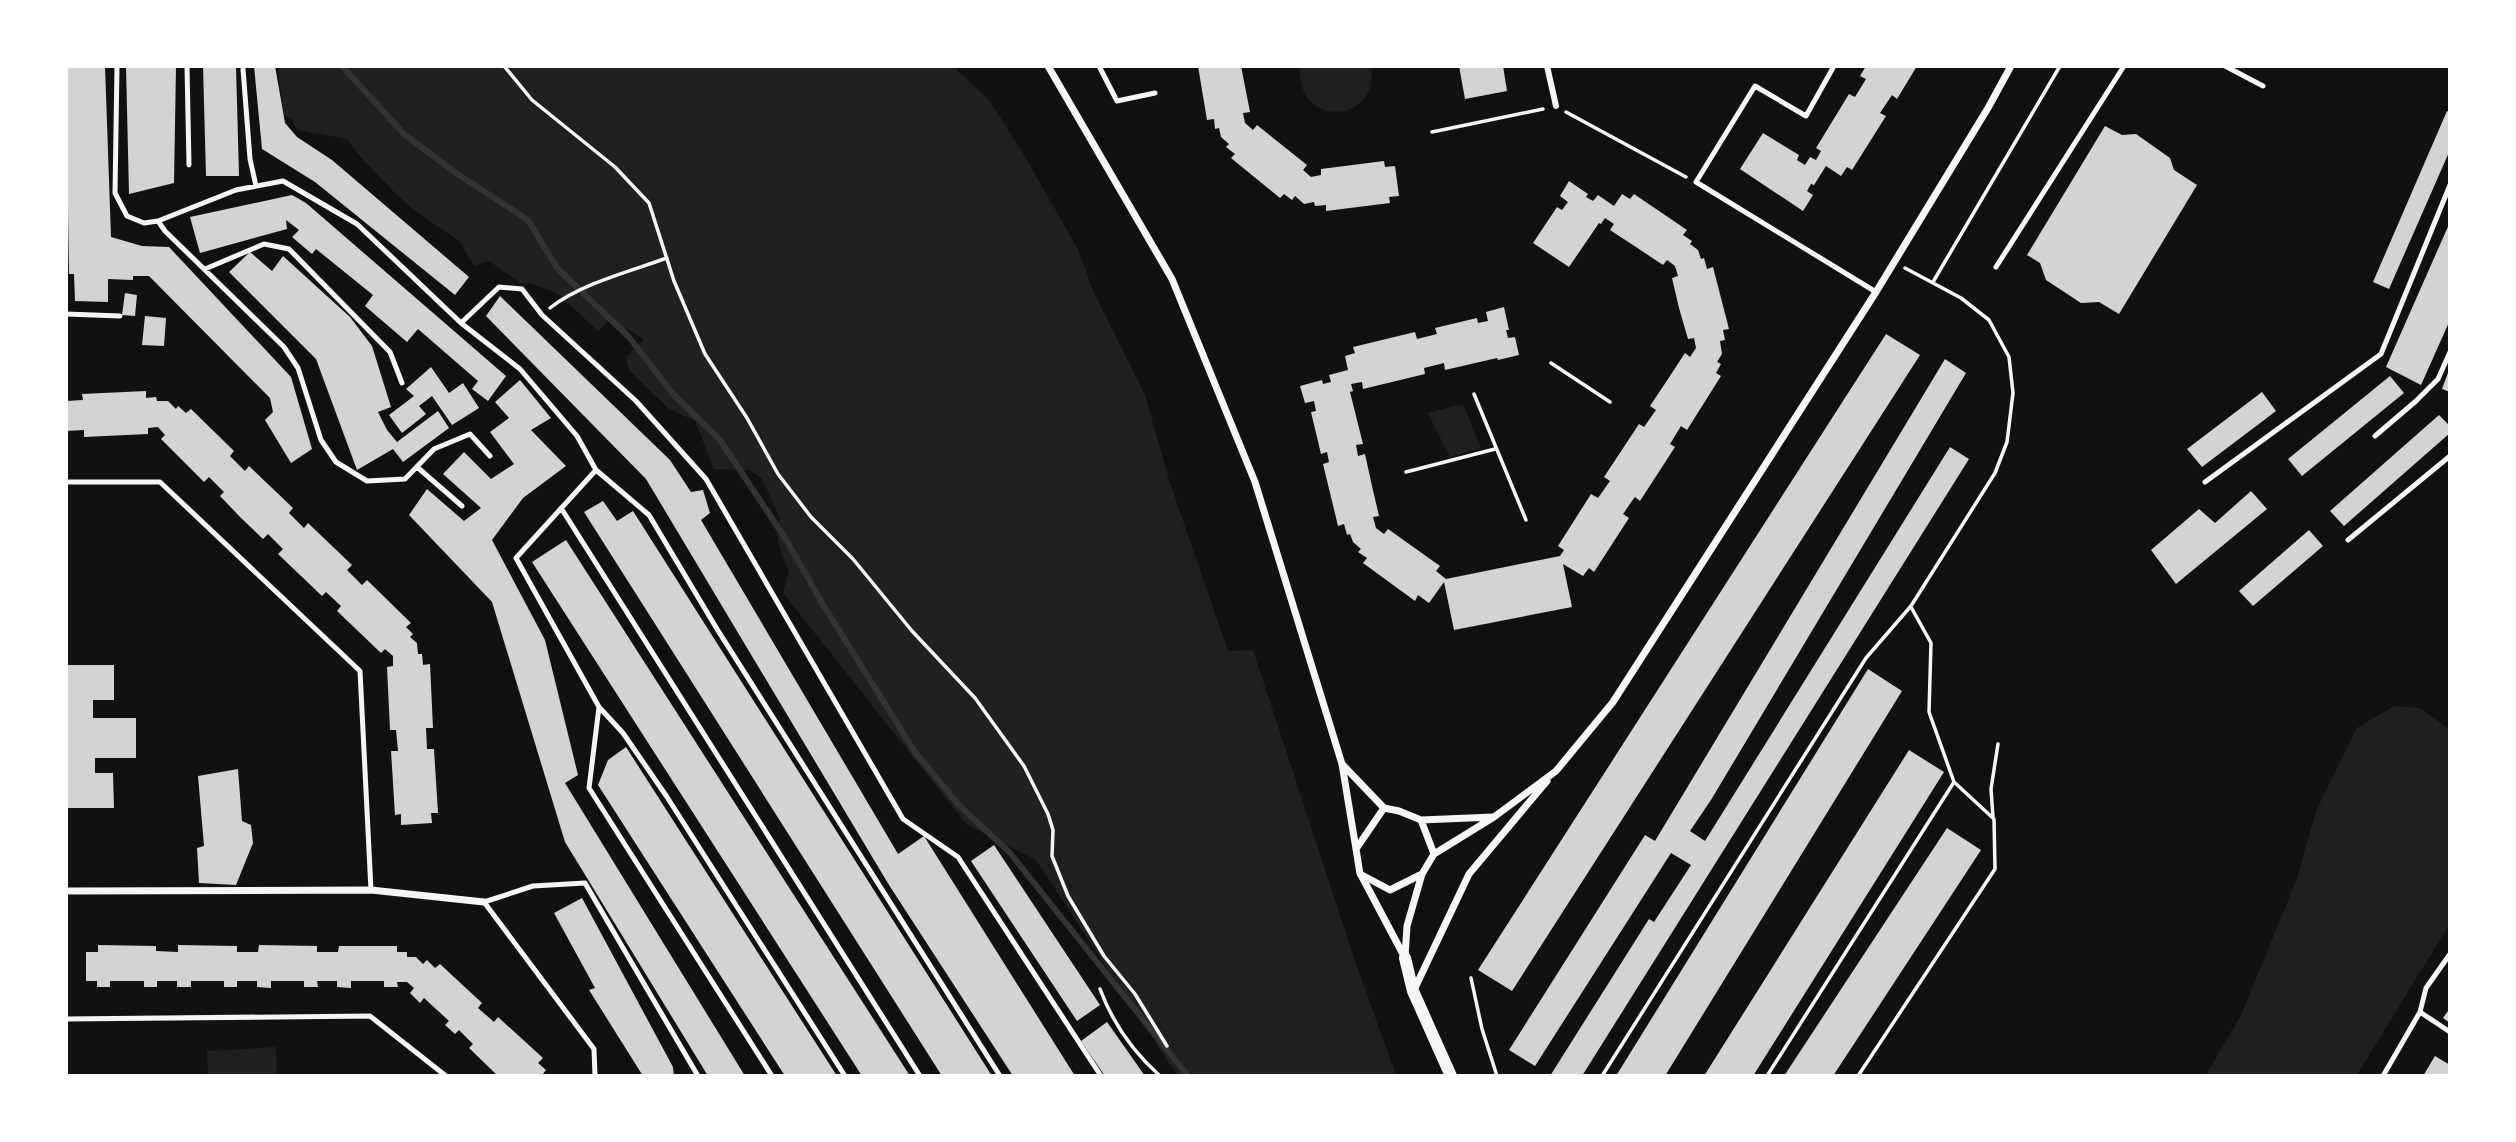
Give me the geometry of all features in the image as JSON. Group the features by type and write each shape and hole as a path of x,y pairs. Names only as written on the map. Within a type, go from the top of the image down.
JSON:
{"street":[{"path":"1048,66 1172,279 1255,482 1342,764 1360,874 1405,958 1413,991 1451,1076"},
{"path":"1547,66 1556,106"},
{"path":"1413,991 1469,874 1614,702 1876,292 2011,66"},
{"path":"1342,764 1384,808 1421,820 1494,817"},
{"path":"1405,958 1407,926 1422,874 1434,855 1494,817 1556,771"},
{"path":"1356,849 1384,808"},
{"path":"1421,820 1434,855"},
{"path":"1360,874 1390,890 1422,874"},
{"path":"66,891 371,890 484,902"}],"lane":[{"path":"117,66 115,193 127,216 144,223 158,221 236,190 283,181 357,225 461,323 520,369 577,436 596,470 649,515 717,629 1000,1076"},
{"path":"187,66 189,165"},
{"path":"1099,66 1117,101 1155,93"},
{"path":"1833,66 1806,116 1755,86 1696,182 1876,292"},
{"path":"1996,267 2124,66"},
{"path":"2225,66 2263,86"},
{"path":"243,69 250,159 256,186"},
{"path":"2205,482 2381,354 2449,185"},
{"path":"158,221 165,231 284,347 298,368 321,440 336,462 367,481 405,479 434,449 470,434 490,456"},
{"path":"205,270 264,244 289,249 390,352 401,383"},
{"path":"461,323 499,288 522,289 542,315 636,401 706,479 903,818 958,857 1101,1076"},
{"path":"66,314 120,316"},
{"path":"2375,436 2438,379 2449,352"},
{"path":"2348,540 2449,456"},
{"path":"417,467 462,506"},
{"path":"596,470 516,558 599,707 623,733 667,797 845,1076"},
{"path":"66,482 160,482 359,671 371,890"},
{"path":"561,508 920,1076"},
{"path":"599,707 589,788 772,1076"},
{"path":"595,1076 594,1049 484,902 533,886 585,883 698,1076"},
{"path":"2383,1076 2420,1012 2426,988 2449,954"},
{"path":"2420,1012 2449,1032"},
{"path":"66,1019 370,1016 446,1076"}],"path":[{"path":"504,66 532,100 615,167 649,203 674,281 705,354 747,418 779,474 811,517 853,559 912,631 975,698 1024,766 1048,814 1052,830 1052,856 1068,896 1104,956 1135,994 1167,1045"},
{"path":"1933,282 2060,66"},
{"path":"1432,132 1556,106 1696,182"},
{"path":"566,298 667,258"},
{"path":"1602,1076 1866,658 1911,606 1995,473 2007,442 2013,393 2009,357 1989,320 1961,298 1894,262"},
{"path":"1551,363 1610,402"},
{"path":"1474,394 1526,520"},
{"path":"1406,472 1496,449"},
{"path":"1911,606 1931,643 1930,712 1954,782 1994,819"},
{"path":"1858,1076 1995,869 1991,789 1998,744"},
{"path":"1766,1076 1954,782"},
{"path":"1471,978 1482,1029 1497,1076"},
{"path":"1100,989 1123,1036 1138,1057 1160,1076"}],"shaded area":[{"path":"1300,66 1371,67 1370,86 1363,100 1351,109 1337,112 1323,109 1310,101 1302,87"},
{"path":"278,67 954,67 990,101 1021,150 1078,249 1094,293 1145,395 1170,483 1228,651 1253,650 1357,967 1396,1075 1177,1075 1036,860 967,825 783,593 789,570 779,545 780,518 762,479 749,470 714,469 695,421 668,408 629,370 626,357 644,340 608,321 598,331 557,293 532,284 520,283 489,261 474,266 459,241 414,210 394,192 356,152 348,139 297,130 292,120 284,115"},
{"path":"1463,404 1481,448 1450,457 1428,413"},
{"path":"2394,706 2420,708 2449,729 2449,925 2357,1075 2206,1075 2242,1013 2296,881 2316,811 2357,728"},
{"path":"276,1047 277,1075 208,1075 207,1051"}],"building":[{"path":"68,66 105,66 111,237 142,246 169,247 291,377 312,449 291,463 265,420 273,412 270,398 149,276 133,276 133,280 108,279 108,302 75,301 74,274 69,274"},
{"path":"126,66 176,66 174,183 129,194"},
{"path":"203,66 236,66 239,176 206,176"},
{"path":"254,66 275,66 285,123 297,137 332,160 469,277 455,295 315,182 262,149"},
{"path":"1198,66 1241,66 1250,112 1243,113 1245,123 1253,130 1257,125 1307,165 1303,170 1311,177 1321,175 1321,169 1384,161 1385,167 1395,166 1399,196 1389,197 1390,203 1326,211 1326,205 1315,206 1314,202 1304,204 1295,196 1292,200 1284,194 1280,198 1231,158 1235,154 1226,147 1229,144 1221,137 1219,128 1215,129 1214,119 1207,120"},
{"path":"1459,66 1503,66 1507,91 1465,99"},
{"path":"1866,66 1917,66 1897,99 1892,95 1880,113 1886,116 1852,170 1847,167 1841,176 1826,166 1807,191 1813,195 1803,211 1740,169 1763,133 1799,155 1797,160 1805,165 1810,157 1816,160 1821,151 1816,148 1849,94 1855,97 1866,79 1860,76"},
{"path":"2447,111 2450,112 2450,150 2389,289 2373,282"},
{"path":"2105,126 2122,135 2136,134 2170,158 2174,170 2197,185 2119,314 2099,302 2081,303 2046,280 2040,263 2027,255"},
{"path":"1569,181 1588,194 1586,197 1593,201 1598,195 1614,206 1622,194 1630,199 1634,194 1687,230 1683,235 1692,241 1690,244 1698,250 1701,259 1704,258 1707,269 1713,267 1729,329 1723,330 1725,340 1720,341 1722,354 1717,362 1721,364 1716,373 1721,376 1687,430 1681,426 1670,444 1675,447 1640,501 1635,497 1623,514 1629,518 1594,572 1589,568 1583,576 1563,564 1572,607 1454,630 1444,582 1429,603 1418,595 1415,601 1363,563 1367,558 1358,552 1361,549 1353,542 1350,534 1347,535 1344,524 1338,526 1323,464 1329,462 1327,452 1321,454 1311,412 1316,411 1314,401 1305,403 1300,386 1322,380 1323,384 1331,382 1329,375 1348,370 1345,356 1355,353 1353,347 1415,332 1417,339 1437,334 1435,328 1477,318 1478,323 1488,321 1486,312 1504,307 1508,338 1515,337 1519,355 1445,370 1444,363 1424,368 1425,374 1363,389 1362,382 1351,384 1353,391 1350,392 1363,444 1356,445 1358,456 1365,454 1379,516 1373,517 1376,528 1384,534 1388,529 1440,566 1436,571 1446,579 1560,556 1564,550 1558,546 1591,494 1598,498 1610,481 1604,477 1639,424 1644,427 1656,410 1650,406 1685,353 1690,357 1696,348 1694,338 1688,339 1679,308 1672,278 1678,276 1675,266 1667,260 1663,265 1610,230 1614,224 1605,218 1569,267 1533,243 1557,207 1562,210 1568,202 1560,196"},
{"path":"292,195 306,203 506,376 488,401 472,389 478,381 418,329 407,342 365,306 373,295 316,249 312,254 292,237 299,230 286,220 287,229 200,253 190,217"},
{"path":"2450,222 2450,320 2421,385 2386,367"},
{"path":"250,252 272,271 283,256 350,317 372,346 391,407 378,412 397,442 438,411 449,428 403,462 393,449 357,470 316,359 229,272"},
{"path":"125,293 137,295 135,316 122,315"},
{"path":"500,296 670,460 691,492 703,490 710,513 701,520 898,854 924,836 1075,1076 1013,1076 889,885 646,479 486,316"},
{"path":"145,316 166,318 164,346 142,345"},
{"path":"1886,334 1920,355 1512,991 1478,970"},
{"path":"1945,359 1966,373 1690,831 1705,841 1950,447 1969,459 1582,1076 1550,1076 1649,919 1654,922 1691,865 1671,853 1535,1066 1509,1050 1645,835 1655,841"},
{"path":"431,367 449,393 463,383 479,408 452,425 432,396 419,406 426,414 402,433 389,415 414,396 406,389"},
{"path":"2450,370 2450,392 2442,389"},
{"path":"2390,376 2404,393 2302,476 2288,459"},
{"path":"520,380 551,418 531,430 566,466 523,498 492,540 545,640 578,775 565,783 745,1076 708,1076 565,842 492,602 409,515 427,489 464,521 481,508 443,474 464,452 491,479 514,464 490,432 509,418 495,402"},
{"path":"146,391 146,398 156,397 157,401 168,401 176,409 178,406 186,413 191,409 234,451 230,456 245,471 249,466 293,508 289,513 304,528 308,523 352,565 347,570 362,585 367,580 411,623 406,627 413,634 410,637 417,643 423,665 430,664 433,728 426,728 427,749 434,749 438,813 431,813 432,823 401,825 401,814 395,815 391,751 398,751 396,730 390,730 387,667 393,666 393,656 385,649 381,653 337,611 341,606 326,592 322,596 278,554 283,549 268,534 263,539 241,518 220,496 224,492 209,477 204,482 161,439 165,435 158,427 148,428 148,434 84,437 84,430 66,431 66,401 83,400 82,394"},
{"path":"2262,392 2276,411 2202,467 2187,449"},
{"path":"2439,415 2450,426 2450,433 2344,526 2330,511"},
{"path":"2251,491 2267,509 2176,584 2151,550 2199,509 2215,523"},
{"path":"603,501 617,521 633,511 992,1076 942,1076 584,512"},
{"path":"2309,530 2323,546 2253,606 2239,591"},
{"path":"566,540 910,1076 862,1076 532,562"},
{"path":"66,665 114,665 114,700 93,700 93,718 136,718 136,758 95,758 95,773 113,773 114,808 66,808"},
{"path":"1868,669 1902,691 1665,1076 1616,1076"},
{"path":"626,747 837,1076 785,1076 598,785 608,760"},
{"path":"1909,750 1944,772 1753,1076 1704,1076"},
{"path":"238,769 242,821 251,825 253,843 236,885 199,883 197,848 204,846 198,776"},
{"path":"1947,828 1981,850 1833,1076 1784,1076"},
{"path":"994,845 1100,1005 1077,1021 971,861"},
{"path":"582,898 673,1067 674,1076 643,1076 589,990 595,988 554,913"},
{"path":"98,945 156,946 156,951 178,952 178,945 237,946 237,952 258,952 259,945 317,946 317,952 338,952 339,946 397,946 397,952 407,952 407,957 416,957 423,964 427,960 435,968 440,964 482,1003 478,1008 494,1022 498,1017 543,1058 538,1063 546,1070 543,1074 545,1076 498,1076 469,1048 473,1044 459,1030 455,1034 445,1025 449,1021 424,998 420,1003 410,993 414,988 407,982 397,982 398,987 384,987 384,981 351,981 351,988 337,987 337,981 317,981 318,987 304,987 304,981 271,981 271,988 257,987 257,981 237,981 237,987 224,987 224,981 191,981 191,987 177,987 177,981 157,981 157,987 144,987 144,981 110,981 110,987 97,987 97,981 86,981 86,952 98,952"},
{"path":"2450,1008 2450,1023 2443,1018"},
{"path":"1107,1022 1145,1076 1105,1076 1081,1041"},
{"path":"2435,1056 2450,1065 2450,1076 2423,1076"}],"waterway":[{"path":"342,66 405,135 456,173 528,220 557,268 629,337 673,394 720,440 787,541 822,603 915,752 959,805 1010,853 1188,1076"}]}
